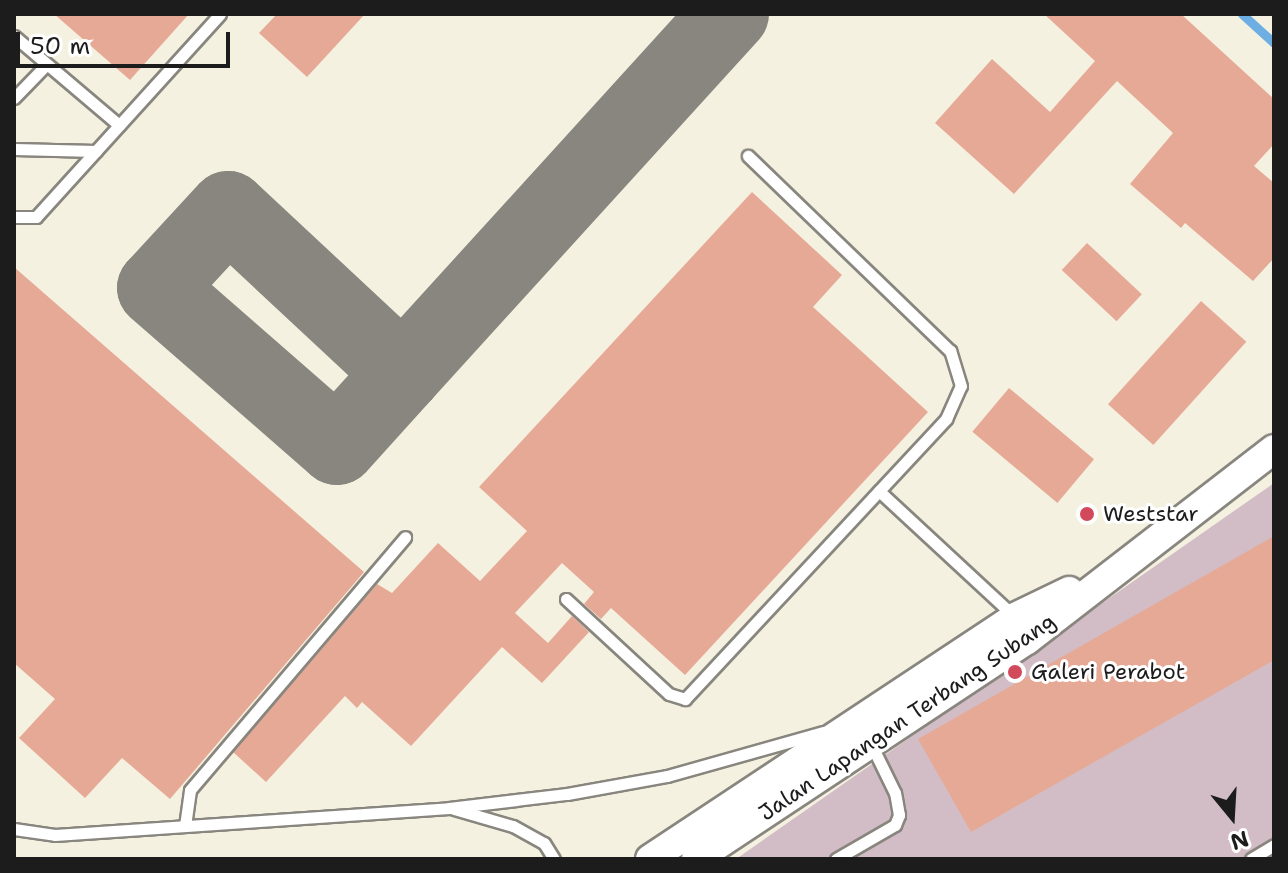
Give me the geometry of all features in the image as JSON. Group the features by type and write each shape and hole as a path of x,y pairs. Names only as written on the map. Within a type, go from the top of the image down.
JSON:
{"street":[{"name":"Jalan Lapangan Terbang Subang","path":"696,859 1027,640 1113,570 1274,449"},
{"name":"Jalan Lapangan Terbang Subang","path":"650,859 1015,617 1113,570"}],"lane":[{"path":"14,217 36,217 220,14"},
{"path":"14,36 119,125"},
{"path":"14,98 47,64"},
{"path":"14,149 96,151"},
{"path":"566,599 669,694 685,699 946,419 961,386 959,366 950,351 748,156"},
{"path":"879,491 1015,617"},
{"path":"185,826 190,790 405,537"},
{"name":"Jalan Lapangan Terbang Subang","path":"14,829 55,835 449,808 667,776 848,726"},
{"path":"836,859 895,825 899,815 895,793 871,744"},
{"path":"449,808 513,826 544,843 554,859"},
{"path":"1251,859 1274,845"}],"shaded area":[{"path":"1274,483 1274,859 736,859"}],"building":[{"path":"54,14 189,14 130,80"},
{"path":"277,14 365,14 307,77 259,33"},
{"path":"1044,14 1181,14 1274,99 1274,144 1254,166 1274,183 1274,258 1253,281 1185,223 1181,228 1130,184 1173,133 1117,81 1014,194 935,123 992,59 1050,112 1095,61"},
{"path":"752,192 842,275 813,307 928,412 685,675 611,608 601,619 584,604 594,592 562,563 515,613 548,643 572,616 589,632 542,683 502,647 411,746 362,702 357,708 345,696 266,782 233,752 377,584 392,593 438,543 480,581 527,531 479,487"},
{"path":"1087,243 1142,294 1117,321 1062,270"},
{"path":"14,267 364,572 170,799 122,758 85,798 19,738 55,699 14,663"},
{"path":"1201,301 1246,342 1153,445 1108,404"},
{"path":"1009,388 1094,459 1057,503 972,432"},
{"path":"1274,536 1274,660 971,832 918,739"}],"waterway":[{"path":"1242,14 1274,43"}],"taxiway":[{"path":"403,373 228,210 156,288 337,446 730,14"}],"place":[{"name":"Weststar","path":"1087,514"},
{"name":"Galeri Perabot","path":"1015,672"}]}
